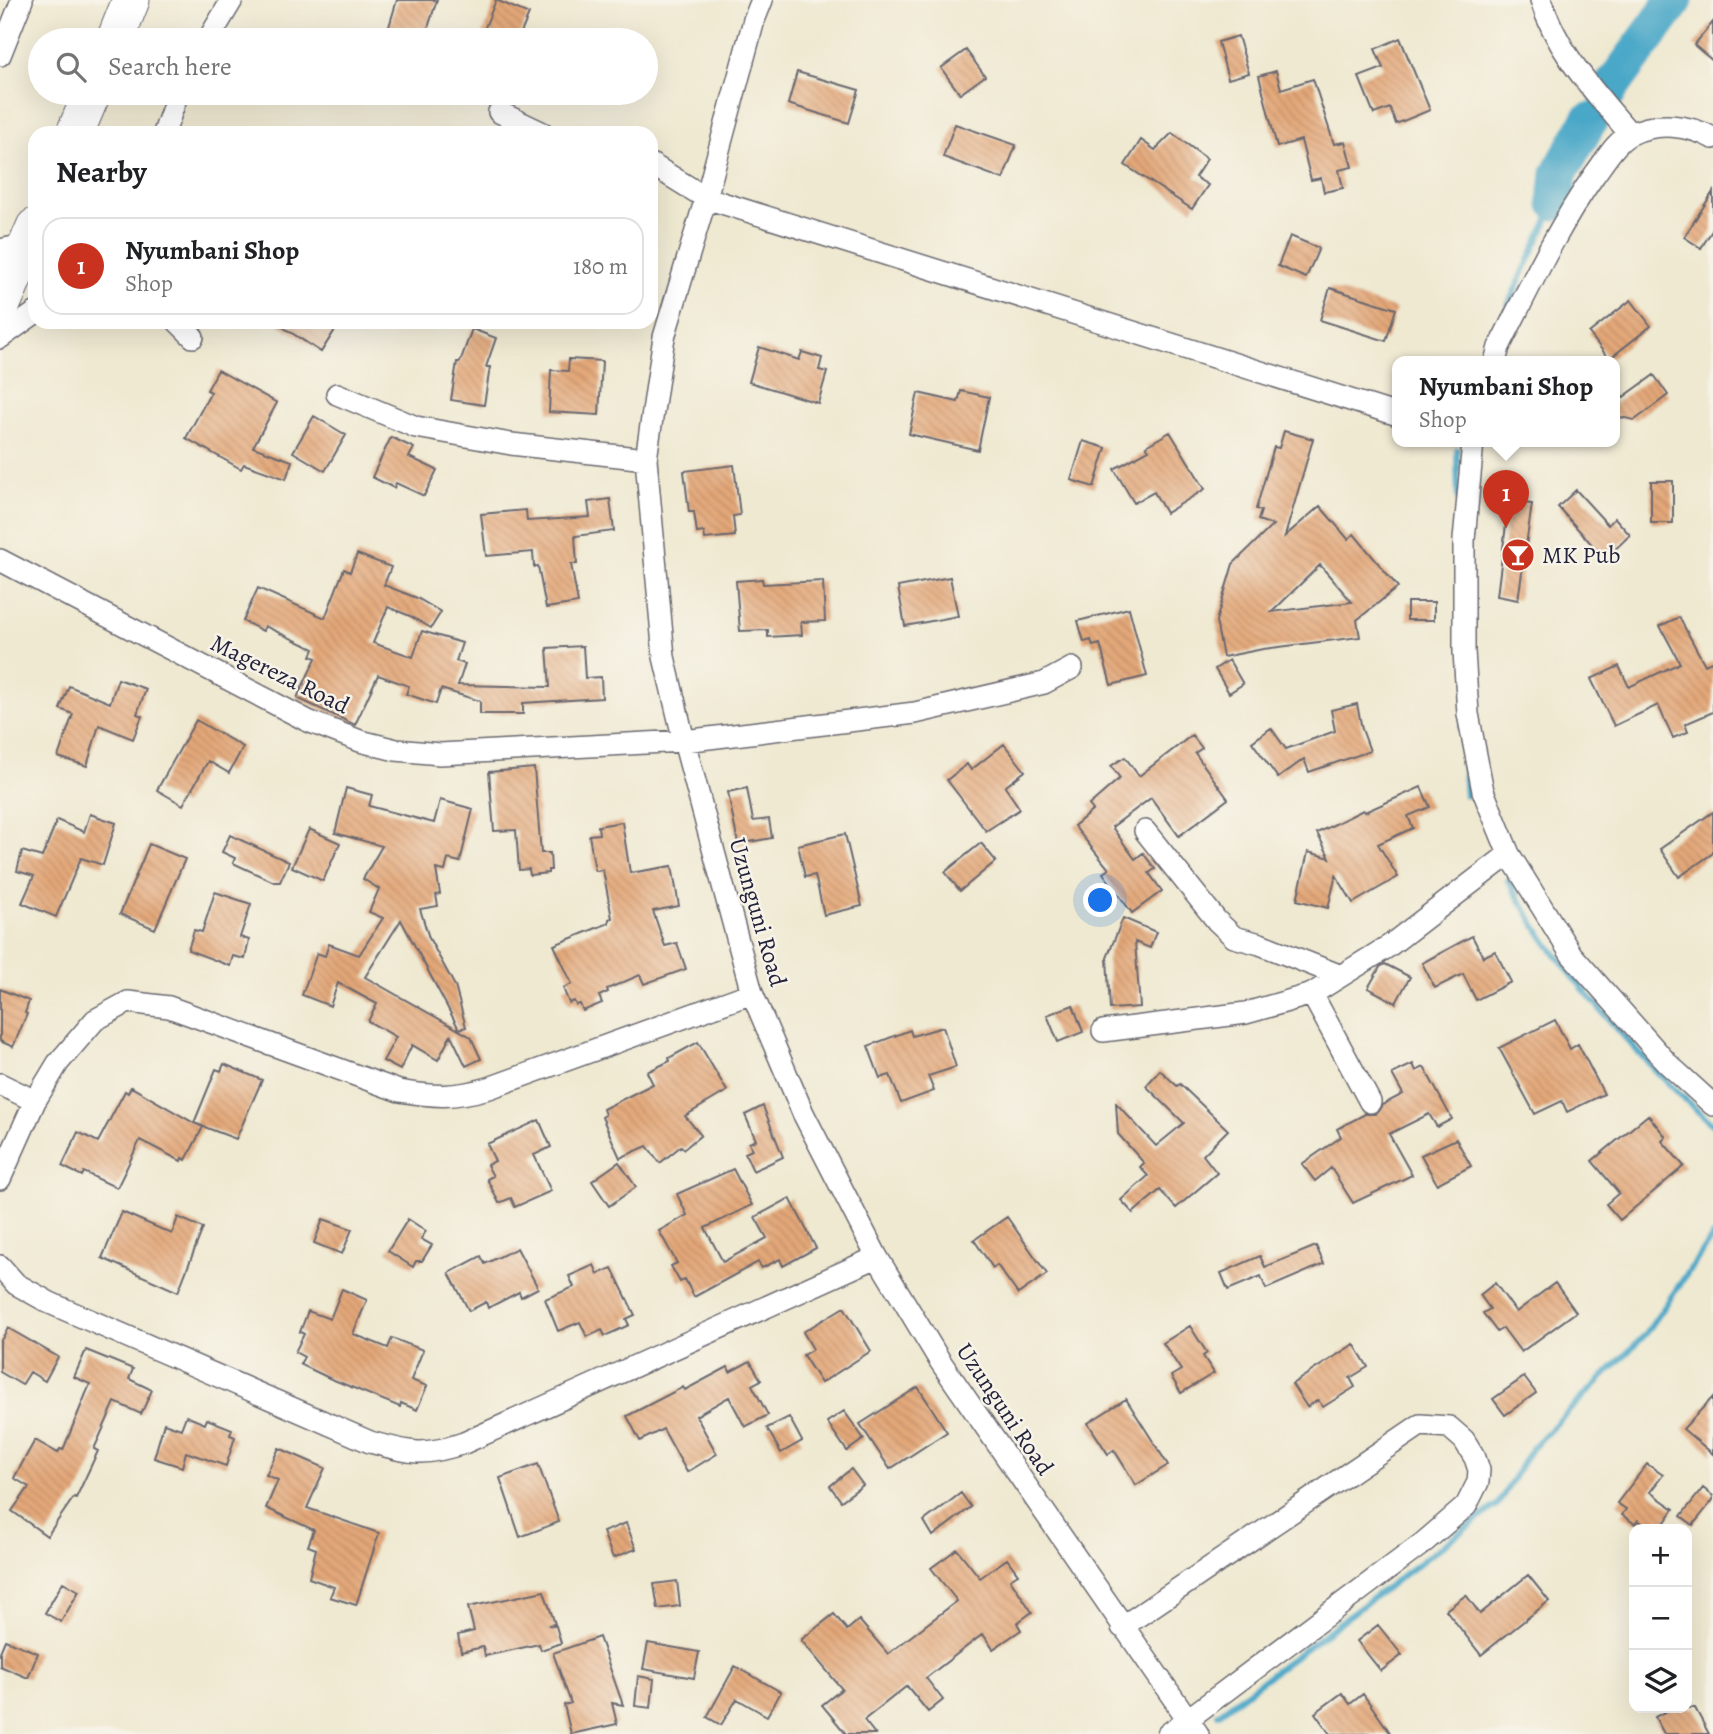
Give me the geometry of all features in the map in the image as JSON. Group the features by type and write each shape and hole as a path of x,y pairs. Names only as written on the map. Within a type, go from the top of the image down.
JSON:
{"highway":[{"path":"120,28 131,0"},
{"path":"78,126 87,105"},
{"path":"0,309 21,241"}],"street":[{"path":"0,55 22,0"},
{"path":"215,28 232,0"},
{"name":"Uzunguni Road","path":"762,0 664,337 646,459 664,657 684,741 752,993 803,1113 877,1256 940,1362 1193,1727"},
{"path":"1541,0 1546,18 1569,61 1630,134"},
{"path":"166,126 174,105"},
{"path":"499,112 528,126"},
{"path":"1497,356 1569,212 1609,154 1630,134 1676,125 1713,138"},
{"path":"658,168 706,198 1392,413"},
{"path":"0,338 28,318"},
{"path":"185,329 194,337"},
{"path":"337,394 416,428 511,444 646,459"},
{"path":"1473,447 1464,541 1464,651 1468,714 1483,791 1508,853 1571,954 1667,1063 1713,1105"},
{"name":"Magereza Road","path":"0,560 308,722 360,741 396,750 440,754 684,741 915,712 1044,683 1072,668"},
{"path":"1145,831 1217,921 1234,937 1261,944 1341,976"},
{"path":"1103,1031 1246,1013 1312,994 1390,946 1508,853"},
{"path":"0,1179 35,1101 58,1063 95,1020 128,1002 169,1007 399,1091 437,1097 462,1095 489,1088 752,993"},
{"path":"1312,994 1370,1102"},
{"path":"0,1084 35,1101"},
{"path":"0,1266 16,1284 50,1303 370,1442 405,1451 434,1453 464,1443 877,1256"},
{"path":"1122,1627 1420,1425 1449,1427 1464,1440 1479,1470 1478,1482 1466,1506 1423,1543 1193,1727 1168,1734"}],"building":[{"path":"397,0 437,0 428,28 389,28"},
{"path":"496,0 529,14 523,28 485,28"},
{"path":"1713,22 1713,61 1694,45"},
{"path":"1238,36 1249,73 1228,79 1218,42"},
{"path":"1400,38 1430,110 1396,124 1390,108 1374,114 1359,77 1383,68 1375,49"},
{"path":"966,50 985,76 960,94 941,68"},
{"path":"1276,71 1281,89 1313,79 1334,144 1345,142 1352,167 1339,170 1343,188 1324,192 1321,178 1311,180 1301,140 1277,147 1259,76"},
{"path":"797,72 859,90 849,123 788,104"},
{"path":"955,124 1016,145 1003,179 943,157"},
{"path":"1172,133 1207,159 1195,177 1208,185 1192,209 1125,165 1141,140 1155,150"},
{"path":"1713,192 1713,229 1701,248 1684,237"},
{"path":"1290,236 1319,248 1306,278 1278,266"},
{"path":"1330,288 1396,309 1386,341 1320,320"},
{"path":"1631,300 1651,326 1613,356 1607,356 1589,333"},
{"path":"286,329 336,329 321,352"},
{"path":"472,329 496,338 486,367 490,367 484,405 451,400 457,362 460,362"},
{"path":"759,347 799,360 802,352 822,358 819,370 827,372 818,403 749,382"},
{"path":"569,359 602,361 599,415 549,412 551,370 568,371"},
{"path":"218,370 277,403 253,447 292,461 286,479 244,464 241,469 186,438 211,392 207,390"},
{"path":"1654,375 1668,395 1635,420 1620,417 1620,400"},
{"path":"961,391 989,397 978,450 909,434 918,393 958,402"},
{"path":"314,416 346,435 325,471 293,452"},
{"path":"1284,431 1313,439 1285,536 1320,506 1348,539 1354,534 1398,587 1357,620 1360,637 1263,649 1223,657 1216,621 1233,564 1273,525 1258,520 1261,511 1256,509 1274,447 1279,448","holes":["1320,565 1352,602 1272,612"]},
{"path":"1170,432 1205,489 1166,513 1154,492 1134,503 1114,469 1149,450 1146,446"},
{"path":"391,437 414,448 409,457 437,470 424,496 396,483 394,488 372,477"},
{"path":"1083,441 1106,448 1094,487 1071,480"},
{"path":"734,465 740,515 733,516 735,536 705,539 704,532 697,533 694,512 689,512 684,471"},
{"path":"1651,481 1673,481 1673,523 1651,523"},
{"path":"1576,490 1608,525 1615,518 1630,535 1605,559 1558,507"},
{"path":"610,499 614,531 575,536 577,564 571,564 578,603 546,608 538,566 534,567 533,552 486,556 481,514 526,510 527,521 590,517 588,502"},
{"path":"1509,501 1532,504 1518,600 1497,596"},
{"path":"357,554 391,567 384,585 417,598 441,612 431,628 388,607 373,643 413,657 422,631 462,643 456,661 465,664 458,685 550,687 547,648 583,646 585,678 601,677 602,698 523,703 523,714 480,714 480,701 441,689 436,704 406,694 409,686 378,675 355,725 297,698 316,658 311,656 314,649 265,626 263,631 243,621 258,588 325,618 344,569 350,572"},
{"path":"950,577 958,616 905,626 898,587"},
{"path":"762,579 763,584 823,581 825,621 801,622 802,635 768,637 768,630 740,631 736,581"},
{"path":"1407,602 1434,602 1434,620 1407,620"},
{"path":"1129,608 1147,676 1111,685 1100,644 1093,646 1091,640 1084,642 1078,621"},
{"path":"1679,617 1705,665 1713,661 1713,712 1685,724 1688,732 1673,738 1658,705 1614,726 1591,679 1619,666 1629,687 1680,663 1660,626"},
{"path":"1229,660 1243,684 1229,693 1215,669"},
{"path":"118,679 146,689 137,714 142,716 133,739 99,725 87,766 58,757 73,714 60,709 69,686 110,703"},
{"path":"1357,704 1370,751 1309,772 1304,759 1278,778 1252,742 1271,728 1286,749 1335,731 1331,710"},
{"path":"196,720 243,747 229,773 208,761 183,805 157,790"},
{"path":"1192,735 1202,748 1195,753 1228,799 1179,836 1151,798 1112,827 1135,859 1143,853 1155,869 1149,873 1162,891 1132,913 1103,873 1109,869 1074,826 1093,810 1089,805 1120,778 1111,766 1125,757 1139,776"},
{"path":"1004,744 1025,771 1005,787 1020,809 986,831 947,780 967,764 971,770"},
{"path":"534,768 541,853 550,853 551,870 548,870 548,873 530,875 529,869 519,870 516,830 494,831 489,772"},
{"path":"1421,787 1430,807 1408,816 1413,828 1378,844 1398,877 1353,903 1336,875 1328,908 1297,900 1308,852 1330,858 1317,833 1363,810 1365,812"},
{"path":"346,788 372,795 369,806 434,823 440,800 473,809 460,862 448,859 445,871 436,869 440,894 436,895 438,906 420,909 429,938 455,986 466,1027 459,1029 401,920 365,977 471,1037 481,1059 466,1066 451,1035 438,1060 412,1045 400,1070 383,1061 396,1037 368,1021 377,1004 338,983 330,1006 302,995 317,953 325,956 329,944 359,955 383,918 369,912 379,889 363,879 382,846 335,833"},
{"path":"747,788 753,821 769,819 772,838 738,844 728,792"},
{"path":"1713,812 1713,853 1679,877 1660,849"},
{"path":"90,814 116,823 103,865 81,858 56,917 22,903 34,876 17,871 22,851 42,857 57,820 84,832"},
{"path":"622,822 630,873 672,866 679,906 653,911 665,946 677,943 686,969 644,984 640,975 607,989 608,992 599,996 602,1003 583,1011 580,1004 576,1005 574,1001 569,1003 563,988 572,984 554,945 609,923 612,918 603,870 595,871 589,835 599,834 598,826"},
{"path":"309,829 340,843 323,881 292,867"},
{"path":"845,834 862,906 824,915 815,875 805,877 798,845"},
{"path":"230,835 289,862 280,882 274,882 233,863 235,858 222,852"},
{"path":"981,843 996,861 960,891 945,872"},
{"path":"149,844 185,859 155,929 120,914"},
{"path":"215,892 251,904 240,937 249,940 245,959 233,956 230,966 188,950 194,930 202,932"},
{"path":"1123,918 1156,932 1150,948 1135,942 1140,1007 1110,1009 1107,958"},
{"path":"1472,936 1483,957 1495,951 1511,982 1476,1000 1463,974 1435,988 1422,963"},
{"path":"1385,964 1410,977 1396,1003 1368,988 1380,967"},
{"path":"0,989 29,1001 25,1013 27,1014 13,1047 0,1041"},
{"path":"1073,1005 1083,1032 1058,1042 1047,1015"},
{"path":"1555,1020 1570,1049 1578,1044 1604,1094 1567,1112 1562,1101 1535,1114 1499,1048"},
{"path":"943,1027 956,1067 928,1076 934,1091 901,1103 890,1075 880,1078 868,1046 910,1030 912,1036"},
{"path":"698,1042 727,1091 685,1116 701,1135 684,1149 681,1146 660,1163 647,1146 620,1158 602,1117 605,1115 603,1109 653,1084 647,1072 670,1061 669,1058"},
{"path":"224,1064 262,1080 236,1139 194,1123 216,1069 221,1071"},
{"path":"1413,1064 1416,1071 1424,1067 1452,1119 1437,1127 1429,1114 1389,1134 1412,1175 1353,1203 1331,1168 1315,1181 1302,1164 1341,1137 1337,1129 1365,1114 1376,1114 1382,1105 1403,1094 1392,1074"},
{"path":"1160,1070 1177,1086 1180,1084 1228,1130 1203,1155 1217,1173 1176,1208 1160,1190 1133,1213 1121,1200 1148,1176 1140,1167 1144,1163 1118,1134 1116,1103 1156,1146 1184,1123 1146,1086"},
{"path":"131,1087 203,1127 186,1160 182,1158 181,1161 140,1140 117,1188 84,1172 82,1176 62,1166 78,1132 98,1142 125,1091 128,1093"},
{"path":"763,1106 783,1157 753,1171 745,1153 752,1150 749,1143 756,1140 745,1115"},
{"path":"1648,1115 1666,1137 1662,1141 1684,1166 1620,1220 1606,1204 1619,1193 1592,1161"},
{"path":"539,1120 551,1147 534,1155 551,1191 515,1207 511,1198 499,1203 487,1179 493,1176 487,1165 495,1161 487,1144"},
{"path":"1456,1139 1471,1166 1437,1184 1421,1155"},
{"path":"619,1162 636,1187 609,1206 592,1181"},
{"path":"733,1169 752,1205 705,1228 723,1262 767,1238 755,1217 790,1198 816,1248 783,1266 780,1259 762,1268 758,1262 694,1297 685,1279 680,1282 671,1266 677,1263 659,1231 687,1215 677,1194"},
{"path":"122,1212 172,1234 178,1217 203,1228 178,1292 102,1258"},
{"path":"1007,1217 1047,1274 1018,1294 997,1265 993,1268 974,1240"},
{"path":"323,1219 352,1229 342,1254 314,1243"},
{"path":"408,1219 426,1231 421,1239 432,1245 422,1261 416,1261 413,1267 388,1251"},
{"path":"1316,1246 1324,1264 1266,1289 1261,1276 1228,1290 1221,1273 1260,1256 1265,1267"},
{"path":"517,1248 538,1288 521,1297 519,1292 488,1308 486,1302 469,1311 449,1273 481,1256 485,1264"},
{"path":"594,1265 598,1274 612,1268 635,1315 626,1319 629,1325 605,1336 602,1330 587,1337 580,1322 558,1331 545,1299 574,1287 569,1276"},
{"path":"1495,1283 1516,1312 1555,1283 1576,1312 1521,1352 1503,1328 1497,1332 1483,1313 1490,1309 1480,1295"},
{"path":"342,1289 367,1300 353,1334 388,1348 392,1338 423,1350 411,1380 427,1386 417,1410 401,1403 400,1407 300,1364 304,1357 295,1352 304,1334 300,1332 308,1311 330,1319"},
{"path":"844,1307 871,1351 821,1383 803,1355 813,1349 803,1332"},
{"path":"1190,1326 1207,1353 1203,1356 1214,1373 1181,1393 1171,1376 1181,1370 1163,1343"},
{"path":"8,1328 58,1357 45,1381 30,1372 22,1385 0,1372 0,1342"},
{"path":"1354,1344 1368,1367 1350,1378 1355,1387 1323,1407 1318,1400 1307,1407 1292,1384"},
{"path":"86,1350 133,1369 129,1379 152,1390 141,1414 115,1402 94,1449 98,1451 76,1498 74,1497 47,1536 12,1511 29,1487 14,1478 35,1440 58,1453 60,1449 63,1450 90,1384 74,1377"},
{"path":"750,1361 761,1380 752,1385 768,1415 745,1427 729,1397 696,1416 717,1454 687,1472 663,1429 640,1441 627,1416 683,1387 685,1390 728,1367 730,1372"},
{"path":"1524,1377 1536,1393 1505,1415 1493,1399"},
{"path":"918,1387 947,1432 890,1469 860,1424"},
{"path":"1713,1397 1713,1454 1683,1429"},
{"path":"1126,1399 1168,1465 1136,1485 1114,1450 1108,1454 1088,1423"},
{"path":"844,1411 864,1439 847,1451 827,1422"},
{"path":"186,1416 205,1424 207,1419 232,1429 230,1435 235,1437 226,1466 186,1452 182,1467 154,1458 164,1423 181,1429"},
{"path":"789,1417 802,1441 781,1453 767,1428"},
{"path":"279,1448 325,1468 307,1508 379,1533 356,1605 330,1597 334,1587 309,1578 316,1549 308,1546 314,1530 266,1508 278,1480 266,1475"},
{"path":"538,1464 559,1522 520,1537 500,1478"},
{"path":"1647,1464 1663,1475 1650,1492 1674,1509 1664,1524 1644,1524 1638,1520 1635,1524 1622,1515 1626,1509 1617,1503"},
{"path":"851,1469 863,1485 841,1501 830,1486"},
{"path":"1703,1488 1713,1496 1713,1500 1693,1525 1681,1516"},
{"path":"961,1493 971,1507 933,1536 924,1521"},
{"path":"626,1523 636,1549 613,1558 603,1532"},
{"path":"957,1549 980,1578 1007,1559 1018,1574 1010,1579 1032,1612 1017,1623 1021,1630 993,1649 983,1634 926,1678 943,1700 928,1712 907,1686 864,1720 875,1734 846,1734 822,1705 842,1689 801,1640 834,1614 847,1630 859,1620 888,1654 957,1601 931,1568"},
{"path":"1528,1575 1549,1601 1481,1655 1446,1610 1466,1595 1480,1614"},
{"path":"677,1581 680,1606 658,1609 654,1584"},
{"path":"63,1582 79,1591 61,1622 45,1613"},
{"path":"544,1591 555,1624 548,1625 556,1626 561,1643 541,1650 539,1644 485,1656 483,1647 461,1652 458,1635 474,1631 468,1607"},
{"path":"1378,1625 1402,1655 1381,1671 1357,1641"},
{"path":"599,1637 623,1705 612,1703 617,1724 571,1734 564,1705 571,1703 553,1653"},
{"path":"5,1640 38,1653 28,1678 0,1666 0,1652"},
{"path":"648,1643 699,1652 694,1678 643,1669"},
{"path":"735,1666 781,1692 767,1716 737,1699 721,1725 707,1717"},
{"path":"638,1676 654,1679 651,1708 635,1706"},
{"path":"1342,1693 1350,1704 1363,1694 1391,1734 1330,1734 1315,1713"},
{"path":"1692,1708 1695,1708 1709,1734 1664,1734 1655,1717 1663,1713 1692,1713"}],"waterway":[{"path":"1607,93 1675,0"},
{"path":"1556,202 1559,174 1589,121"},
{"path":"1508,305 1556,202"},
{"path":"1457,450 1458,499"},
{"path":"1461,727 1466,795"},
{"path":"1508,881 1545,940 1588,995 1649,1063 1713,1125"},
{"path":"1218,1714 1498,1504 1531,1449 1645,1335 1713,1236"}],"place":[{"name":"Nyumbani Shop","path":"1506,528"},
{"name":"MK Pub","path":"1518,555"}]}
